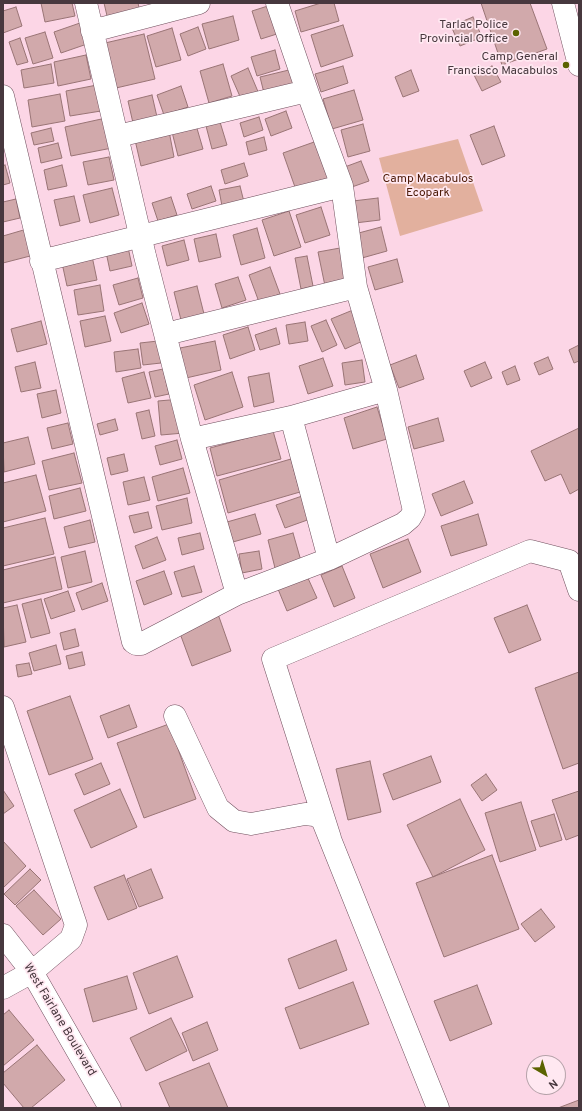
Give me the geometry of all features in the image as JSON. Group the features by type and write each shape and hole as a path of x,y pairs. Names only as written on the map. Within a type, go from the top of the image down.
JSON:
{"street":[{"path":"86,3 141,237 192,439 237,594"},
{"path":"92,31 199,3"},
{"path":"3,96 41,261 133,642 136,644 141,644 237,594 329,559 403,524 410,518 414,511 386,390 356,287 342,186 277,3"},
{"path":"564,3 579,65"},
{"path":"118,136 307,91"},
{"path":"41,261 342,186"},
{"path":"166,334 356,287"},
{"path":"192,439 291,418 386,390"},
{"path":"291,418 329,559"},
{"path":"330,838 273,659 530,551 569,561 579,590"},
{"path":"3,707 76,925 71,939 32,972 3,988"},
{"path":"175,716 218,808 234,820 251,824 305,814 314,815 322,819 438,1108"},
{"name":"West Fairlane Boulevard","path":"3,935 32,972 110,1108"}],"green space":[{"name":"Camp Macabulos Ecopark","path":"458,139 483,211 400,236 379,158"}],"building":[{"path":"41,3 72,3 75,16 45,22"},
{"path":"104,3 138,3 140,12 108,20"},
{"path":"321,3 334,3 339,21 301,32 295,11"},
{"name":"Tarlac Police Provincial Office","path":"481,3 530,3 547,49 502,65"},
{"path":"271,5 280,33 261,39 252,11"},
{"path":"16,7 22,26 3,33 3,11"},
{"path":"233,16 239,40 209,49 202,24"},
{"path":"473,17 482,37 460,46 451,26"},
{"path":"80,23 87,44 61,53 54,32"},
{"path":"343,25 353,56 321,67 311,35"},
{"path":"198,27 206,49 188,56 180,34"},
{"path":"172,28 181,60 156,67 147,36"},
{"path":"45,32 53,58 33,64 25,38"},
{"path":"144,34 155,79 116,88 105,43"},
{"path":"20,38 28,62 17,65 9,42"},
{"path":"275,50 280,69 257,76 251,57"},
{"path":"86,55 91,79 58,86 54,62"},
{"path":"51,64 54,83 24,88 21,70"},
{"path":"223,64 232,96 209,103 200,71"},
{"path":"343,66 348,83 321,92 315,74"},
{"path":"492,66 501,82 482,91 474,75"},
{"path":"248,68 259,94 242,101 231,76"},
{"path":"293,69 296,85 264,93 260,77"},
{"path":"411,70 419,91 403,97 395,77"},
{"path":"97,85 101,111 70,116 66,91"},
{"path":"181,86 188,107 164,115 157,95"},
{"path":"354,90 363,120 332,129 323,99"},
{"path":"60,94 65,121 32,127 28,100"},
{"path":"152,95 157,117 133,123 128,101"},
{"path":"286,111 292,128 271,136 265,119"},
{"path":"259,117 263,130 244,137 240,123"},
{"path":"106,118 112,148 71,156 65,127"},
{"path":"220,122 227,145 212,149 206,126"},
{"path":"363,124 370,151 348,157 341,130"},
{"path":"196,125 203,149 178,156 172,132"},
{"path":"494,126 505,156 482,165 470,135"},
{"path":"51,128 54,141 34,145 31,133"},
{"path":"169,131 174,157 141,166 135,140"},
{"path":"264,137 267,150 249,155 246,142"},
{"path":"317,141 330,178 296,190 283,153"},
{"path":"58,143 62,158 41,163 38,148"},
{"path":"109,157 114,180 88,185 83,162"},
{"path":"361,161 369,181 349,188 342,168"},
{"path":"244,163 248,176 225,184 221,170"},
{"path":"5,165 10,183 3,185 3,166"},
{"path":"62,165 67,186 48,190 44,170"},
{"path":"211,186 216,201 192,209 187,194"},
{"path":"240,186 244,202 222,206 219,190"},
{"path":"112,188 119,215 90,223 83,195"},
{"path":"74,196 80,221 60,226 54,200"},
{"path":"171,197 177,215 158,221 152,203"},
{"path":"378,198 380,220 355,223 353,201"},
{"path":"16,199 20,218 3,222 3,202"},
{"path":"321,207 330,235 305,243 296,215"},
{"path":"289,211 301,247 274,256 262,220"},
{"path":"381,227 387,251 362,258 355,234"},
{"path":"257,228 265,258 241,265 233,235"},
{"path":"27,229 34,255 3,263 3,236"},
{"path":"216,234 221,257 199,262 194,239"},
{"path":"184,240 189,260 167,266 162,246"},
{"path":"128,247 132,266 110,271 106,252"},
{"path":"340,248 346,281 325,286 318,252"},
{"path":"92,256 97,280 67,286 62,263"},
{"path":"307,256 313,286 301,289 295,258"},
{"path":"397,259 403,282 375,290 368,267"},
{"path":"270,267 280,294 259,302 249,275"},
{"path":"238,277 246,300 222,308 215,284"},
{"path":"138,278 143,298 119,305 113,285"},
{"path":"100,285 104,311 78,315 74,290"},
{"path":"197,286 204,314 181,320 174,292"},
{"path":"142,303 149,324 121,333 114,313"},
{"path":"353,310 367,339 345,349 331,319"},
{"path":"105,316 111,341 85,347 80,321"},
{"path":"326,320 337,345 322,352 311,326"},
{"path":"41,321 47,344 17,352 11,329"},
{"path":"305,322 308,341 289,344 286,325"},
{"path":"248,327 255,350 230,359 223,335"},
{"path":"276,328 280,344 260,350 255,335"},
{"path":"158,341 161,363 143,365 140,343"},
{"path":"215,341 221,370 186,378 180,348"},
{"path":"579,345 579,361 574,363 569,350"},
{"path":"138,349 141,368 116,372 114,352"},
{"path":"416,355 424,379 399,388 390,365"},
{"path":"548,357 553,369 539,375 534,363"},
{"path":"323,358 333,386 308,394 299,366"},
{"path":"362,360 365,382 345,385 342,363"},
{"path":"35,362 41,388 21,392 15,367"},
{"path":"485,362 492,378 471,387 464,371"},
{"path":"515,366 520,380 507,385 502,372"},
{"path":"163,369 169,394 155,397 149,372"},
{"path":"144,372 151,398 128,403 122,378"},
{"path":"232,372 243,407 205,420 194,385"},
{"path":"269,373 274,402 254,407 248,377"},
{"path":"56,390 61,413 42,418 37,394"},
{"path":"181,399 184,433 161,435 158,401"},
{"path":"377,407 387,439 353,449 344,418"},
{"path":"149,410 155,436 142,439 136,413"},
{"path":"438,418 444,441 414,449 408,427"},
{"path":"115,419 118,430 100,435 97,424"},
{"path":"68,423 73,444 52,449 47,428"},
{"path":"579,428 579,489 570,494 561,474 545,481 531,451"},
{"path":"273,431 281,459 217,476 210,448"},
{"path":"28,437 35,464 4,472 3,443"},
{"path":"177,440 182,459 160,465 155,446"},
{"path":"74,453 82,483 49,490 42,461"},
{"path":"124,454 128,471 111,475 107,458"},
{"path":"291,459 300,492 228,513 219,480"},
{"path":"183,468 190,493 158,501 152,477"},
{"path":"36,475 46,511 3,522 3,483"},
{"path":"144,477 150,500 128,505 123,482"},
{"path":"464,481 473,503 441,516 432,494"},
{"path":"80,488 86,511 54,519 49,496"},
{"path":"305,495 313,518 285,528 276,505"},
{"path":"187,498 192,523 162,530 156,506"},
{"path":"148,512 152,528 134,533 129,516"},
{"path":"255,514 261,534 233,542 227,522"},
{"path":"478,514 487,545 451,556 441,526"},
{"path":"45,518 54,554 3,566 3,528"},
{"path":"90,520 95,542 69,548 64,527"},
{"path":"200,533 204,549 182,555 178,538"},
{"path":"293,533 301,561 275,568 268,540"},
{"path":"157,537 166,560 143,569 135,546"},
{"path":"408,539 421,572 383,588 370,554"},
{"path":"85,551 92,582 68,588 61,557"},
{"path":"259,551 262,569 242,573 239,554"},
{"path":"55,557 62,589 3,603 3,570"},
{"path":"194,566 202,592 182,597 174,572"},
{"path":"342,566 355,598 334,607 321,575"},
{"path":"164,571 172,594 144,605 136,581"},
{"path":"307,576 317,598 287,611 278,589"},
{"path":"102,583 108,601 82,610 76,593"},
{"path":"68,591 75,611 51,619 44,599"},
{"path":"41,599 50,633 31,638 22,604"},
{"path":"17,605 26,642 4,647 3,608"},
{"path":"527,605 541,640 509,653 494,618"},
{"path":"218,614 231,651 192,666 178,628"},
{"path":"75,629 79,646 64,650 60,633"},
{"path":"56,645 61,664 34,671 29,653"},
{"path":"82,652 85,665 69,669 66,656"},
{"path":"29,663 32,674 18,677 16,665"},
{"path":"579,672 579,763 563,769 535,688"},
{"path":"70,696 93,759 49,775 27,711"},
{"path":"129,705 137,727 108,738 100,716"},
{"path":"169,724 196,799 144,818 117,743"},
{"path":"431,756 441,782 393,800 383,774"},
{"path":"370,761 381,812 348,820 336,769"},
{"path":"101,763 110,784 84,795 75,774"},
{"path":"486,774 497,790 482,801 471,785"},
{"path":"120,789 137,827 91,848 74,810"},
{"path":"3,790 14,806 3,814"},
{"path":"579,791 579,835 566,840 552,800"},
{"path":"460,799 485,850 433,877 407,825"},
{"path":"521,802 536,850 500,862 485,813"},
{"path":"554,814 562,840 540,847 531,821"},
{"path":"3,841 26,866 3,888"},
{"path":"492,855 519,929 444,957 416,883"},
{"path":"30,869 41,880 15,905 4,894"},
{"path":"151,869 163,898 139,907 127,879"},
{"path":"124,875 137,908 108,920 94,887"},
{"path":"34,890 61,919 43,935 16,906"},
{"path":"541,909 555,927 535,942 521,924"},
{"path":"336,940 347,970 299,989 288,959"},
{"path":"177,956 193,997 149,1014 133,973"},
{"path":"127,976 137,1009 93,1022 84,989"},
{"path":"353,982 369,1024 300,1049 285,1008"},
{"path":"477,985 492,1024 450,1041 434,1001"},
{"path":"9,1010 34,1040 3,1066 3,1015"},
{"path":"171,1018 187,1051 146,1071 130,1038"},
{"path":"207,1022 218,1050 193,1061 182,1033"},
{"path":"37,1045 65,1080 31,1108 24,1108 3,1083 3,1073"},
{"path":"209,1063 228,1108 170,1108 159,1083"},
{"path":"579,1100 579,1108 558,1108"}],"place":[{"name":"Tarlac Police Provincial Office","path":"516,33"},
{"name":"Camp General Francisco Macabulos","path":"566,65"}]}
